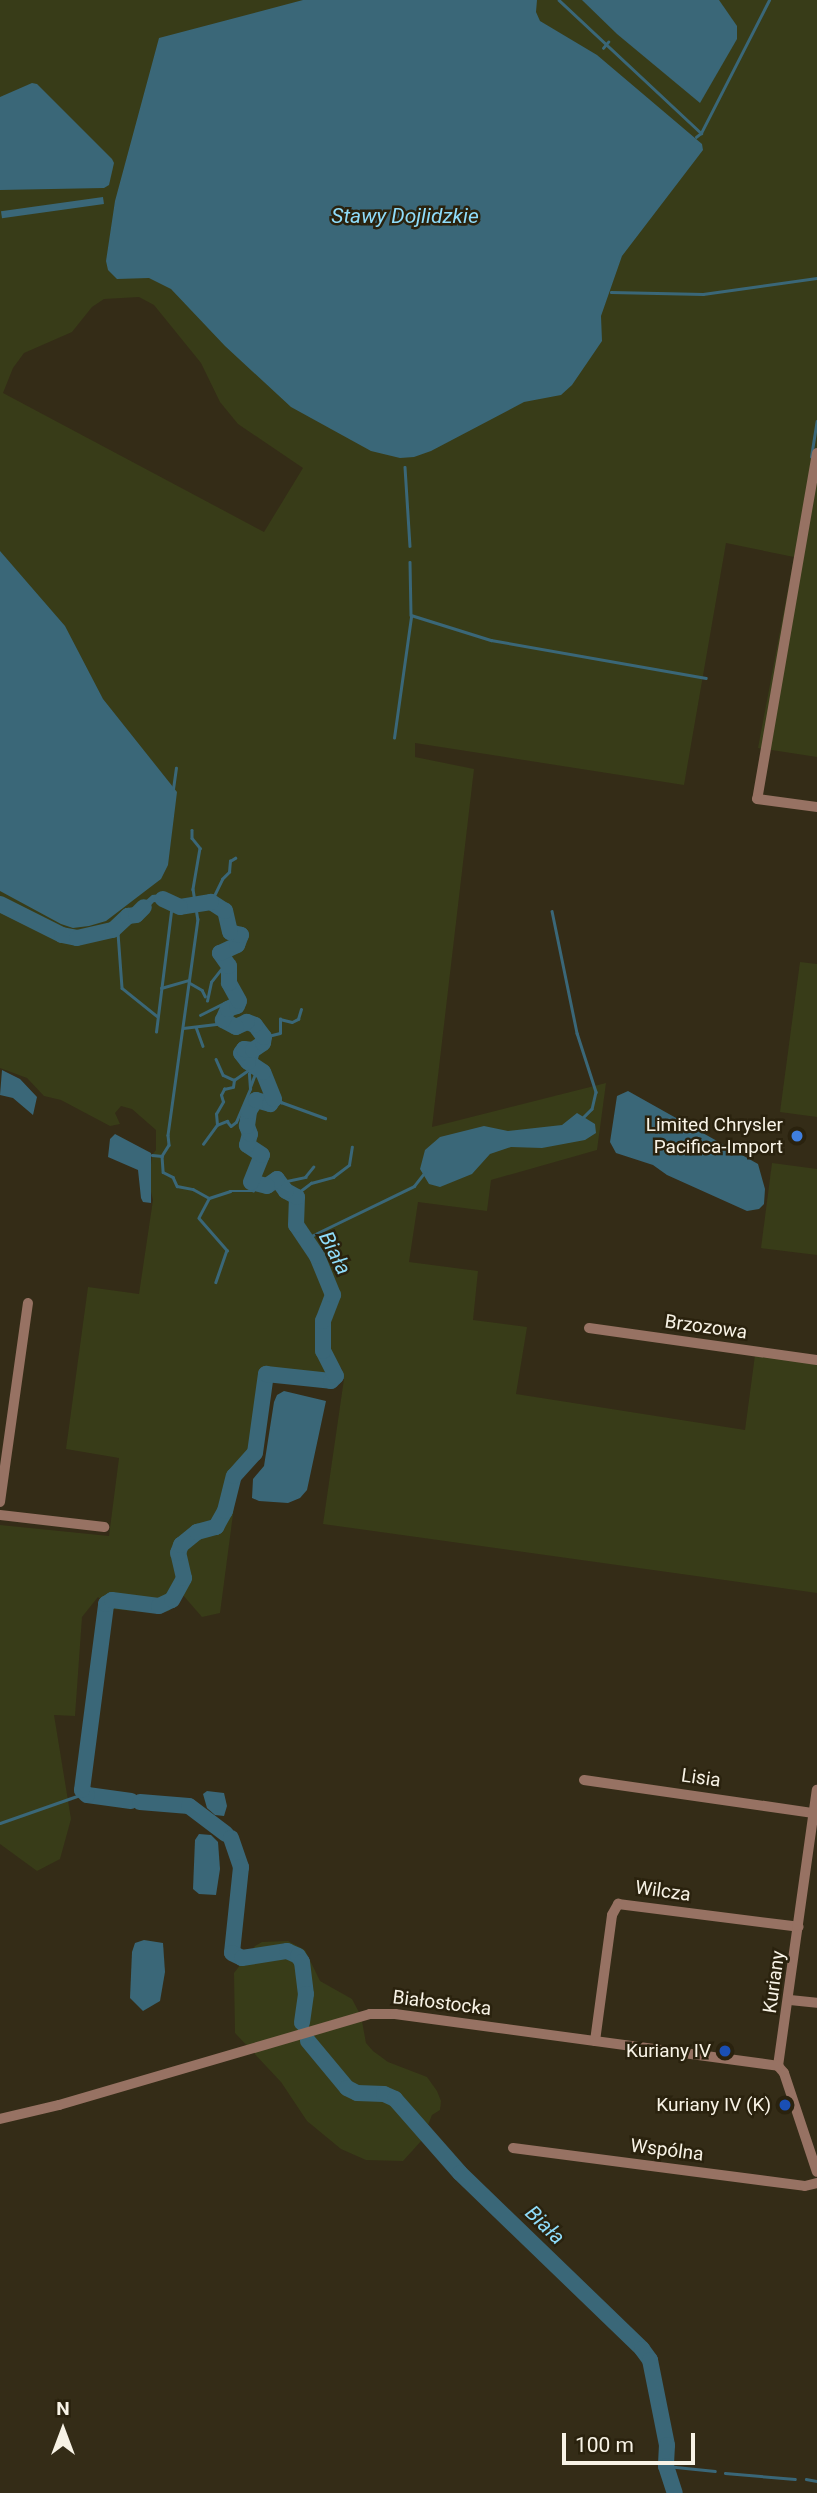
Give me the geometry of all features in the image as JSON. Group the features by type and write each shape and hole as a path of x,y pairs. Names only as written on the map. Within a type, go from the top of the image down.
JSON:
{"street":[{"path":"817,453 757,799 817,807"},
{"path":"0,1502 28,1303"},
{"name":"Brzozowa","path":"589,1328 817,1360"},
{"path":"0,1515 104,1527"},
{"name":"Lisia","path":"584,1780 814,1813"},
{"name":"Kuriany","path":"778,2066 790,2000 817,1790"},
{"name":"Wilcza","path":"595,2041 612,1915 618,1904 799,1927"},
{"path":"790,2000 817,2003"},
{"name":"Białostocka","path":"0,2119 60,2105 370,2014 395,2014 778,2066"},
{"path":"778,2066 784,2073 817,2172"},
{"name":"Wspólna","path":"513,2148 805,2186 817,2183"}],"green space":[{"path":"0,0 817,0 817,757 758,748 794,557 726,543 684,785 415,743 415,757 474,769 432,1127 606,1083 597,1150 491,1180 487,1211 418,1202 409,1262 478,1271 473,1320 527,1327 516,1394 745,1430 755,1355 817,1364 817,1593 323,1524 344,1379 342,1369 331,1355 335,1380 266,1374 258,1458 237,1484 220,1613 202,1617 182,1594 169,1611 157,1613 111,1609 98,1597 82,1617 75,1716 54,1715 71,1819 60,1859 37,1871 0,1844 0,1525 109,1536 119,1458 66,1449 88,1287 139,1294 153,1200 149,1184 152,1155 156,1150 156,1130 132,1109 121,1106 115,1113 120,1124 110,1126 61,1100 44,1096 27,1078 0,1068","holes":["139,297 154,305 201,363 220,402 238,424 303,468 264,532 3,393 13,368 24,353 72,332 92,307 104,299"]},
{"path":"800,962 817,964 817,1117 780,1112"},
{"path":"772,1163 817,1169 817,1255 761,1248"},
{"path":"288,1941 305,1950 320,1981 352,1999 361,2016 366,2043 373,2051 388,2062 427,2077 437,2091 441,2101 440,2110 432,2115 422,2140 403,2161 366,2160 341,2149 307,2121 281,2082 235,2033 234,1973 255,1946 262,1942"}],"water":[{"name":"Stawy Dojlidzkie","path":"303,0 537,0 536,12 540,21 597,55 702,144 703,150 622,256 601,316 602,341 572,385 561,395 524,402 431,451 414,457 400,458 371,451 291,407 225,346 171,289 149,278 117,279 108,270 106,261 115,201 159,38"},
{"path":"582,0 719,0 737,26 737,39 700,103 617,34"},
{"path":"32,83 37,84 112,159 114,163 109,185 104,188 0,190 0,97"},
{"path":"103,197 104,204 2,218 1,211"},
{"path":"0,551 65,626 103,699 177,792 168,865 161,879 106,921 89,926 73,928 61,924 0,891"},
{"path":"162,894 180,907 154,902 139,918 124,915 125,908 134,911 152,895"},
{"path":"2,1070 20,1079 37,1097 33,1115 13,1098 0,1095"},
{"path":"628,1091 758,1164 765,1189 764,1204 759,1209 747,1211 667,1175 653,1165 616,1153 610,1142 617,1096"},
{"path":"577,1113 595,1124 596,1133 585,1140 542,1148 511,1147 490,1154 472,1174 440,1187 429,1184 420,1169 425,1150 440,1137 484,1126 508,1131 562,1125"},
{"path":"115,1134 151,1153 151,1203 143,1202 141,1198 138,1170 108,1157 110,1139"},
{"path":"284,1391 326,1401 307,1490 300,1498 288,1503 259,1501 252,1498 253,1479 264,1466 274,1402 277,1395"},
{"path":"207,1791 224,1793 227,1806 224,1816 215,1815 207,1808 203,1794"},
{"path":"199,1834 211,1835 218,1842 220,1869 216,1895 199,1894 193,1889 195,1840"},
{"path":"144,1940 163,1943 165,1972 160,2001 143,2011 130,1998 132,1952 135,1943"}],"waterway":[{"path":"559,0 701,133"},
{"path":"696,137 701,133 769,0"},
{"path":"603,48 608,42"},
{"path":"611,292 703,294 817,278"},
{"path":"811,457 817,421"},
{"path":"405,467 410,546"},
{"path":"410,562 411,615 491,640 706,678"},
{"path":"394,738 411,617"},
{"path":"173,789 176,768"},
{"path":"192,830 192,838 200,848 193,889 198,919 168,1135 169,1145 162,1156 163,1172 173,1177 177,1186 193,1189 209,1198 230,1191 253,1191 254,1185"},
{"path":"211,902 222,879 229,872 230,861 235,858"},
{"name":"Biała","path":"131,1801 87,1795 82,1790 106,1604 112,1600 159,1606 172,1600 184,1578 178,1553 181,1545 197,1532 216,1527 225,1511 234,1476 255,1453 266,1374 331,1381 336,1376 323,1351 323,1321 333,1295 317,1256 296,1225 297,1197 286,1191 277,1179 267,1186 251,1182 262,1155 247,1145 250,1134 247,1126 249,1111 256,1100 270,1104 274,1099 263,1072 248,1062 241,1053 244,1049 253,1050 263,1043 264,1037 255,1025 247,1022 236,1027 223,1020 228,1009 237,1006 239,1001 229,983 229,966 220,953 237,945 241,935 230,932 225,911 211,902 180,907 163,899"},
{"name":"Biała","path":"0,904 62,935 77,938 113,930 128,916 136,915 144,907"},
{"path":"156,1032 172,904"},
{"path":"552,911 577,1033 596,1092 592,1109 583,1118"},
{"path":"115,928 118,933 122,988 157,1016"},
{"path":"207,1001 211,982 226,963"},
{"path":"161,988 189,980"},
{"path":"190,983 202,990 205,996"},
{"path":"200,1015 236,997"},
{"path":"264,1037 280,1033 280,1019 292,1022 298,1019 301,1009"},
{"path":"183,1028 216,1024 223,1019"},
{"path":"196,1027 203,1046"},
{"path":"203,1144 217,1125 216,1114 223,1102 221,1095 224,1089 233,1087 234,1080 254,1066 260,1044"},
{"path":"216,1059 223,1075 234,1080"},
{"path":"217,1125 227,1121 231,1126 236,1122 250,1089 249,1074 252,1068"},
{"path":"250,1087 257,1069"},
{"path":"273,1094 278,1096 281,1102 325,1118"},
{"path":"295,1195 311,1183 333,1177 349,1165 352,1147"},
{"path":"152,1155 162,1156"},
{"path":"282,1182 305,1177 313,1167"},
{"path":"307,1238 414,1186 425,1172"},
{"path":"209,1199 199,1218 227,1250 216,1282"},
{"path":"0,1823 83,1794"},
{"name":"Biała","path":"140,1802 189,1806 226,1834"},
{"name":"Biała","path":"231,1838 241,1867 232,1953 242,1958 287,1951 298,1956 302,1962 306,1994 302,2023"},
{"name":"Biała","path":"308,2041 347,2088 357,2093 384,2094 395,2099 460,2173 642,2349 650,2360 667,2445 666,2466 675,2493"},
{"path":"666,2466 715,2471"},
{"path":"725,2473 795,2479"},
{"path":"806,2479 817,2481"}],"place":[{"name":"Limited Chrysler Pacifica-Import","path":"797,1136"},
{"name":"Kuriany IV","path":"725,2051"},
{"name":"Kuriany IV (K)","path":"785,2105"}]}
